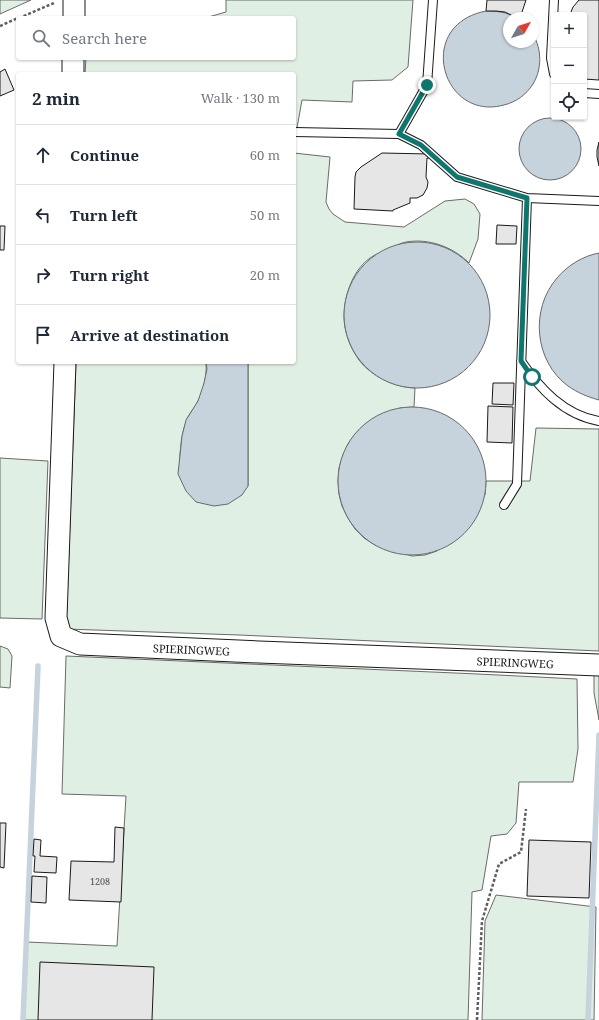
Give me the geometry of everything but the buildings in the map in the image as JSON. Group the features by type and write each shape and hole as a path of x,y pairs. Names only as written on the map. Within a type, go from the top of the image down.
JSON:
{"street":[{"path":"74,0 74,16"},
{"path":"73,60 73,72"},
{"name":"SPIERINGWEG","path":"65,364 56,618 61,636 80,644 599,666"}],"lane":[{"path":"399,134 427,85 433,0"},
{"path":"552,48 554,0"},
{"path":"587,94 599,94"},
{"path":"296,132 399,134 421,145 457,177 527,198 599,201"},
{"path":"504,505 517,484 527,198"},
{"path":"521,361 545,392 560,404 576,414 599,421"}],"path":[{"path":"23,16 44,7"},
{"path":"0,26 16,19"},
{"path":"477,1020 482,921 499,864 521,852 526,809"}],"green space":[{"path":"0,0 31,0 0,14"},
{"path":"226,0 413,0 408,67 392,80 353,81 352,102 302,100 297,128 296,72 85,72 86,60 296,60 296,16 212,16 226,12"},
{"path":"296,153 330,157 326,202 333,214 345,222 404,227 445,201 465,199 474,204 480,214 478,239 469,263 456,252 440,245 423,241 406,242 370,258 363,264 352,280 346,299 344,318 347,336 354,352 364,366 377,376 400,386 415,388 414,407 400,408 365,424 348,444 339,468 339,494 342,506 355,529 364,538 375,545 412,556 425,555 437,551 485,495 486,481 530,481 536,428 599,429 599,651 66,629 76,364 206,364 205,382 202,392 197,404 188,416 184,428 179,474 248,486 248,364 296,364"},
{"path":"0,458 48,461 42,619 0,618"},
{"path":"0,646 8,649 12,656 10,688 0,687"},
{"path":"66,656 577,679 578,749 573,782 519,782 516,823 507,834 491,836 482,890 472,892 468,1020 22,1020 27,942 117,946 126,796 62,794"},
{"path":"594,672 599,673 599,720 594,693"},
{"path":"496,895 596,907 594,1020 482,1020 485,921"}],"shaded area":[{"path":"486,11 503,12 503,48 538,48 540,59 536,78 527,92 520,98 504,105 482,106 465,99 452,86 445,70 444,51 450,34 464,20"},
{"path":"550,118 551,120 559,120 567,123 572,127 576,132 580,143 580,155 576,166 572,171 567,175 550,180 533,175 528,171 524,166 519,149 524,132 528,127 533,123"},
{"path":"410,242 424,242 452,250 464,258 474,268 485,287 489,301 489,329 482,350 474,362 464,372 445,383 424,388 410,388 382,380 370,372 360,362 349,343 344,322 344,308 352,280 360,268 370,258 389,247"},
{"path":"599,253 599,400 587,396 568,386 548,363 542,349 540,319 543,304 548,291 557,278 576,262 587,256"},
{"path":"206,364 248,364 248,486 242,495 228,504 214,506 196,502 186,491 178,474 182,436 186,420 198,401 207,369"},
{"path":"419,407 434,410 453,419 469,434 474,440 483,459 486,481 483,503 477,516 474,522 459,538 453,543 434,552 419,555 405,555 390,552 371,543 350,522 339,495 338,474 341,459 350,440 371,419 398,408"}],"waterway":[{"path":"23,1020 38,666"},
{"path":"588,1020 599,735"}],"route":[{"path":"427,85 399,134 421,145 457,177 527,198 521,361 532,377"}]}
